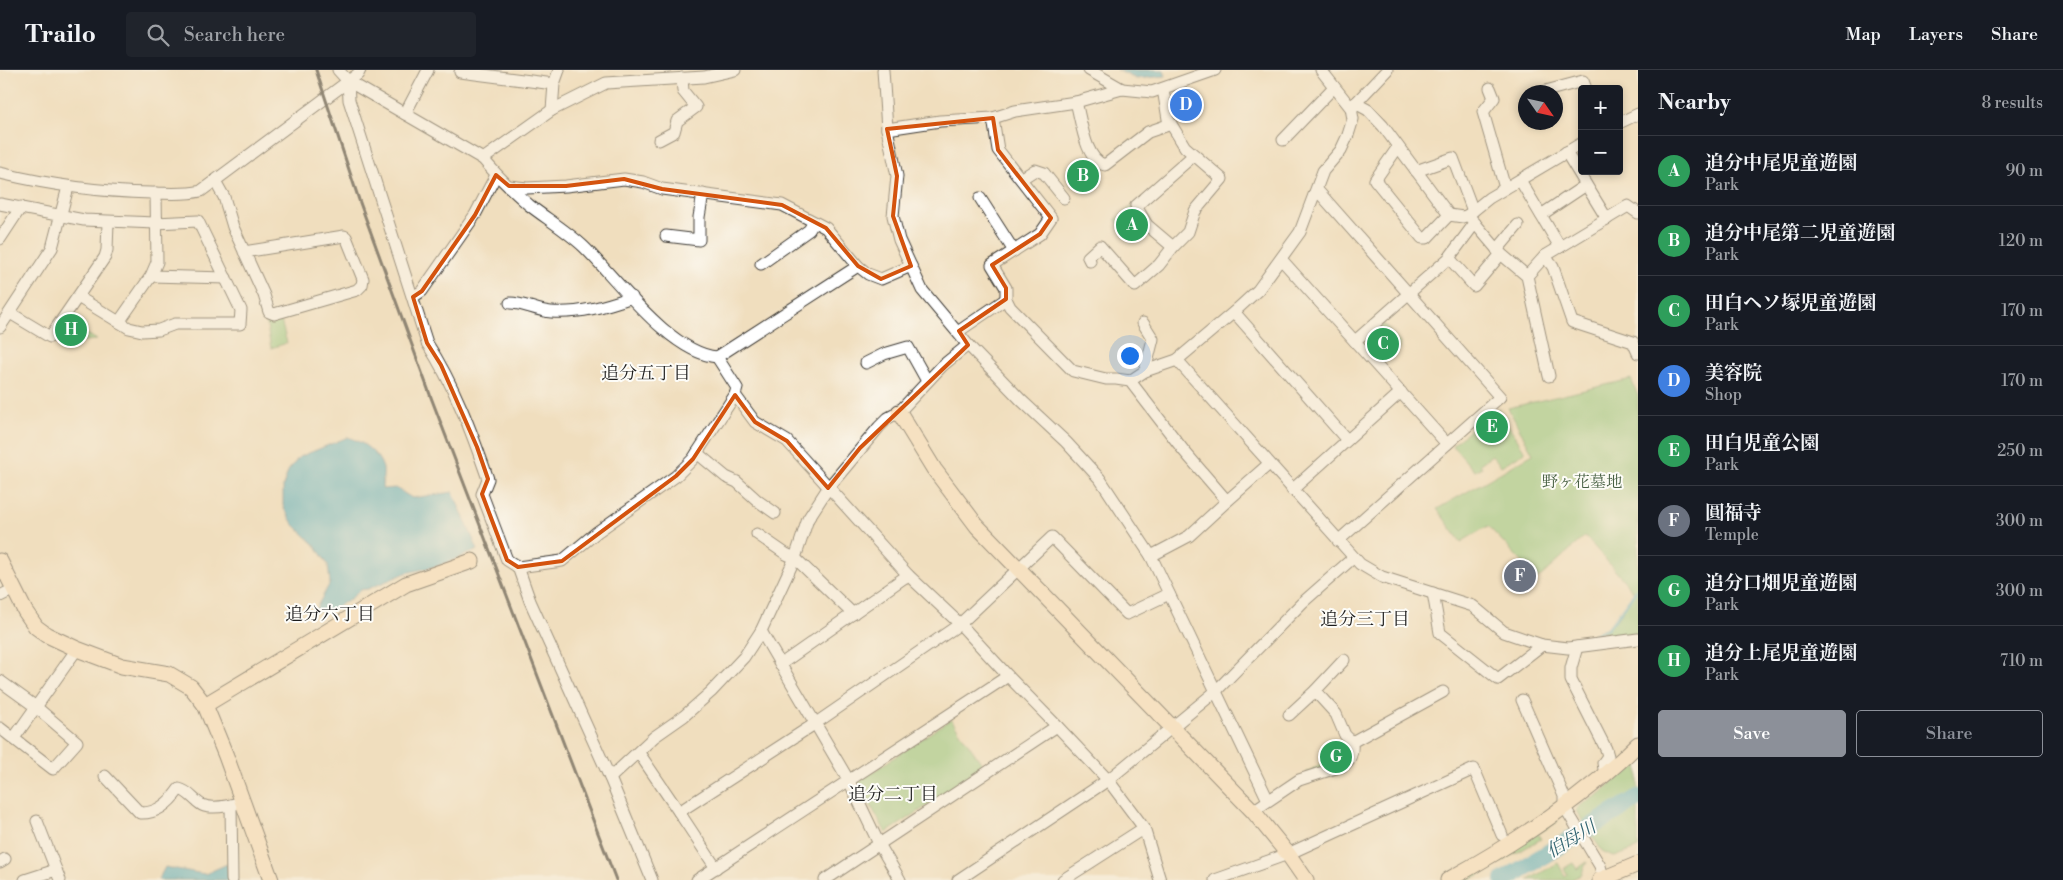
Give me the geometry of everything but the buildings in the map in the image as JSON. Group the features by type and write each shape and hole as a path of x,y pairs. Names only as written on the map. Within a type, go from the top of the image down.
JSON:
{"street":[{"path":"338,70 348,81 483,159 496,175 528,204 583,246 645,311 687,347 705,356 717,357 858,266"},
{"path":"0,173 68,187 116,193 196,192 206,188 358,74 360,70"},
{"path":"405,114 428,70"},
{"path":"552,110 554,84 559,70"},
{"path":"483,159 552,110 606,83 682,78 704,73 735,70"},
{"path":"883,70 887,129 897,176 892,216 899,240 922,290 968,345 1021,400 1066,442 1100,479 1151,556 1268,800"},
{"path":"1089,70 1122,89"},
{"path":"887,129 940,121 993,118 1015,111 1076,102 1122,89 1147,92 1163,89 1215,70"},
{"path":"1321,70 1334,87 1353,106 1368,110 1449,215 1472,216"},
{"path":"1130,381 1145,371 1177,360 1258,290 1300,232 1323,171 1341,150 1348,135 1353,119 1353,106 1387,70"},
{"path":"460,72 511,74 554,84"},
{"path":"659,140 674,132 677,121 696,107 683,91 682,78"},
{"path":"348,81 349,100 427,343 441,365 477,447 488,479 482,494 507,560 518,567 530,601 610,778 652,880"},
{"path":"1563,86 1583,81 1584,85"},
{"path":"1283,140 1334,87"},
{"path":"1490,88 1494,98 1482,112 1505,188"},
{"path":"1090,261 1088,257 1100,246 1135,286 1158,265 1188,232 1194,212 1222,179 1185,147 1168,119 1163,89"},
{"path":"1076,102 1088,149 1100,164 1105,165 1148,132 1171,124"},
{"path":"1623,121 1638,114"},
{"path":"993,118 998,150 1051,218 1040,234 992,265 1006,288 1006,299 1010,307 1073,372 1106,379 1116,378 1130,381 1184,451 1226,501"},
{"path":"1355,341 1449,258 1472,216 1489,198 1578,145"},
{"path":"1398,147 1375,180 1422,238 1427,238 1449,215"},
{"path":"1566,152 1607,219"},
{"path":"1173,247 1147,226 1136,206 1194,155"},
{"path":"1416,171 1453,158 1472,216 1499,252 1527,276 1549,376"},
{"path":"1021,179 1035,170 1044,173 1064,198"},
{"path":"413,297 422,291 475,215 496,175"},
{"path":"509,186 527,188 566,186 624,179 643,182 662,189 782,205 826,228 858,266 868,274 881,279 911,266"},
{"path":"1520,180 1560,247"},
{"path":"215,181 224,197 232,227 264,295 267,310 274,314 357,290 362,285 363,279 344,236 244,252"},
{"path":"1541,215 1586,185"},
{"path":"0,328 52,248 68,187"},
{"path":"1317,190 1500,397 1338,541"},
{"path":"119,322 151,276 157,262 156,193"},
{"path":"666,236 699,240 699,217 703,194"},
{"path":"980,198 1014,251"},
{"path":"0,204 84,220 155,223 198,221 241,310 240,324 175,324 159,330 142,331 129,328 78,297"},
{"path":"1527,276 1545,256 1628,206 1638,213"},
{"path":"0,239 21,207"},
{"path":"10,313 49,337 105,257 108,222"},
{"path":"761,264 809,230 814,222"},
{"path":"1449,258 1474,286 1518,226"},
{"path":"1545,256 1553,267 1572,322 1633,342 1638,353"},
{"path":"1281,259 1447,444"},
{"path":"151,276 226,278"},
{"path":"510,303 519,303 550,312 596,309 632,298"},
{"path":"958,331 1006,299"},
{"path":"1234,312 1347,440"},
{"path":"1143,323 1153,339 1145,371"},
{"path":"610,778 640,753 654,738 684,716 711,692 744,657 761,631 770,608 795,558 808,519 828,488 878,427 888,418 899,412 942,366 968,345"},
{"path":"866,363 884,354 908,347 927,381"},
{"path":"518,567 562,561 686,467 735,395 737,388 717,357"},
{"path":"1177,360 1360,564 1382,577 1473,606 1504,632 1542,645 1568,648 1638,639"},
{"path":"1292,490 1401,392"},
{"path":"735,395 756,422 787,442 908,574 960,624 1108,780 1144,828 1160,880"},
{"path":"899,412 934,469 977,526 1253,811 1288,854 1306,880"},
{"path":"697,453 726,477 738,482 758,501 775,513"},
{"path":"1151,556 1189,536 1269,464"},
{"path":"757,534 795,558 853,614"},
{"path":"679,812 816,723 960,624 1052,537 1126,614 1169,594"},
{"path":"958,880 1108,780 1215,692 1302,603 1353,558"},
{"path":"0,561 25,611 36,627 53,639 122,666 178,677 191,687 205,705 237,804 271,880"},
{"path":"205,705 406,584 472,561"},
{"path":"781,664 908,574"},
{"path":"0,596 14,589"},
{"path":"1433,593 1440,633 1498,678 1542,645"},
{"path":"761,631 816,723 848,781 879,844 900,880"},
{"path":"1578,647 1572,668 1571,680 1606,749 1608,756 1603,762 1605,775"},
{"path":"14,738 77,649"},
{"path":"1289,715 1344,660"},
{"path":"697,880 1008,676"},
{"path":"0,681 36,707 77,742 53,770 0,728"},
{"path":"1253,811 1299,780 1342,766 1348,762 1353,751 1352,742 1345,736 1336,714 1315,691"},
{"path":"1352,742 1443,692"},
{"path":"1522,700 1564,796 1567,811 1594,857 1603,880 1638,864"},
{"path":"825,880 1057,726"},
{"path":"1448,880 1567,811 1638,744"},
{"path":"640,753 716,868"},
{"path":"1215,880 1288,854 1474,769 1502,835"},
{"path":"105,776 140,813 152,812 163,806 179,788 202,805 237,804"},
{"path":"232,880 237,804"},
{"path":"25,880 58,875 37,821"},
{"path":"1063,880 1144,828"}],"highlighted area":[{"path":"993,118 998,150 1051,218 1040,234 992,265 1006,288 1006,299 959,331 968,345 860,448 828,488 787,441 755,422 735,395 693,459 676,476 562,561 518,567 507,560 482,494 488,479 477,447 441,365 427,343 413,297 422,291 475,215 496,175 509,186 566,186 624,179 662,189 782,205 826,228 858,266 881,279 911,266 893,216 897,176 887,129"}],"green space":[{"path":"1092,162 1099,171 1081,186 1071,170"},
{"path":"1132,206 1147,230 1137,241 1115,220"},
{"path":"280,317 287,343 271,348 266,321"},
{"path":"67,321 97,340 61,343 55,339"},
{"path":"1384,324 1400,343 1399,349 1382,365 1366,345 1366,340"},
{"name":"野ヶ花墓地","path":"1631,379 1638,396 1638,635 1602,640 1601,635 1620,615 1634,592 1585,536 1538,579 1488,526 1461,542 1437,509 1533,454 1508,408"},
{"path":"1498,408 1525,452 1501,466 1492,455 1480,464 1482,467 1474,471 1452,445"},
{"path":"951,719 985,768 886,833 859,781"},
{"path":"1344,742 1348,749 1344,759 1307,774 1307,772 1329,759 1326,755"},
{"path":"1638,758 1638,793 1585,826 1577,810 1578,807 1601,793"},
{"path":"1638,803 1638,848 1615,857 1602,851 1588,830 1610,823"},
{"path":"1557,819 1558,821 1538,834 1541,839 1470,880 1463,880"},
{"path":"1587,862 1581,875 1570,880 1528,880 1558,863 1565,876 1567,874 1564,868 1573,863 1577,869"}],"water":[{"path":"1117,70 1164,70 1166,76 1136,79"},
{"path":"348,437 364,445 378,457 383,468 382,489 396,488 412,498 453,492 478,550 438,566 406,573 368,589 360,590 352,598 330,611 314,612 330,583 328,565 315,545 293,524 283,506 283,486 288,471 299,457"},
{"path":"227,864 229,880 158,880 165,867 205,874"}],"waterway":[{"path":"1578,643 1609,627 1638,588"},
{"name":"伯母川","path":"1504,880 1638,798"}],"railway":[{"path":"316,70 359,200 432,400 616,880"}],"place":[{"name":"美容院","path":"1186,105"},
{"name":"追分中尾第二児童遊園","path":"1083,176"},
{"name":"追分中尾児童遊園","path":"1132,225"},
{"name":"追分上尾児童遊園","path":"71,330"},
{"name":"田白ヘソ塚児童遊園","path":"1383,344"},
{"name":"田白児童公園","path":"1492,427"},
{"name":"圓福寺","path":"1520,576"},
{"name":"追分口畑児童遊園","path":"1336,757"}],"district":[{"name":"追分五丁目","path":"646,373"},
{"name":"追分六丁目","path":"330,614"},
{"name":"追分三丁目","path":"1365,619"},
{"name":"追分二丁目","path":"893,794"}]}
